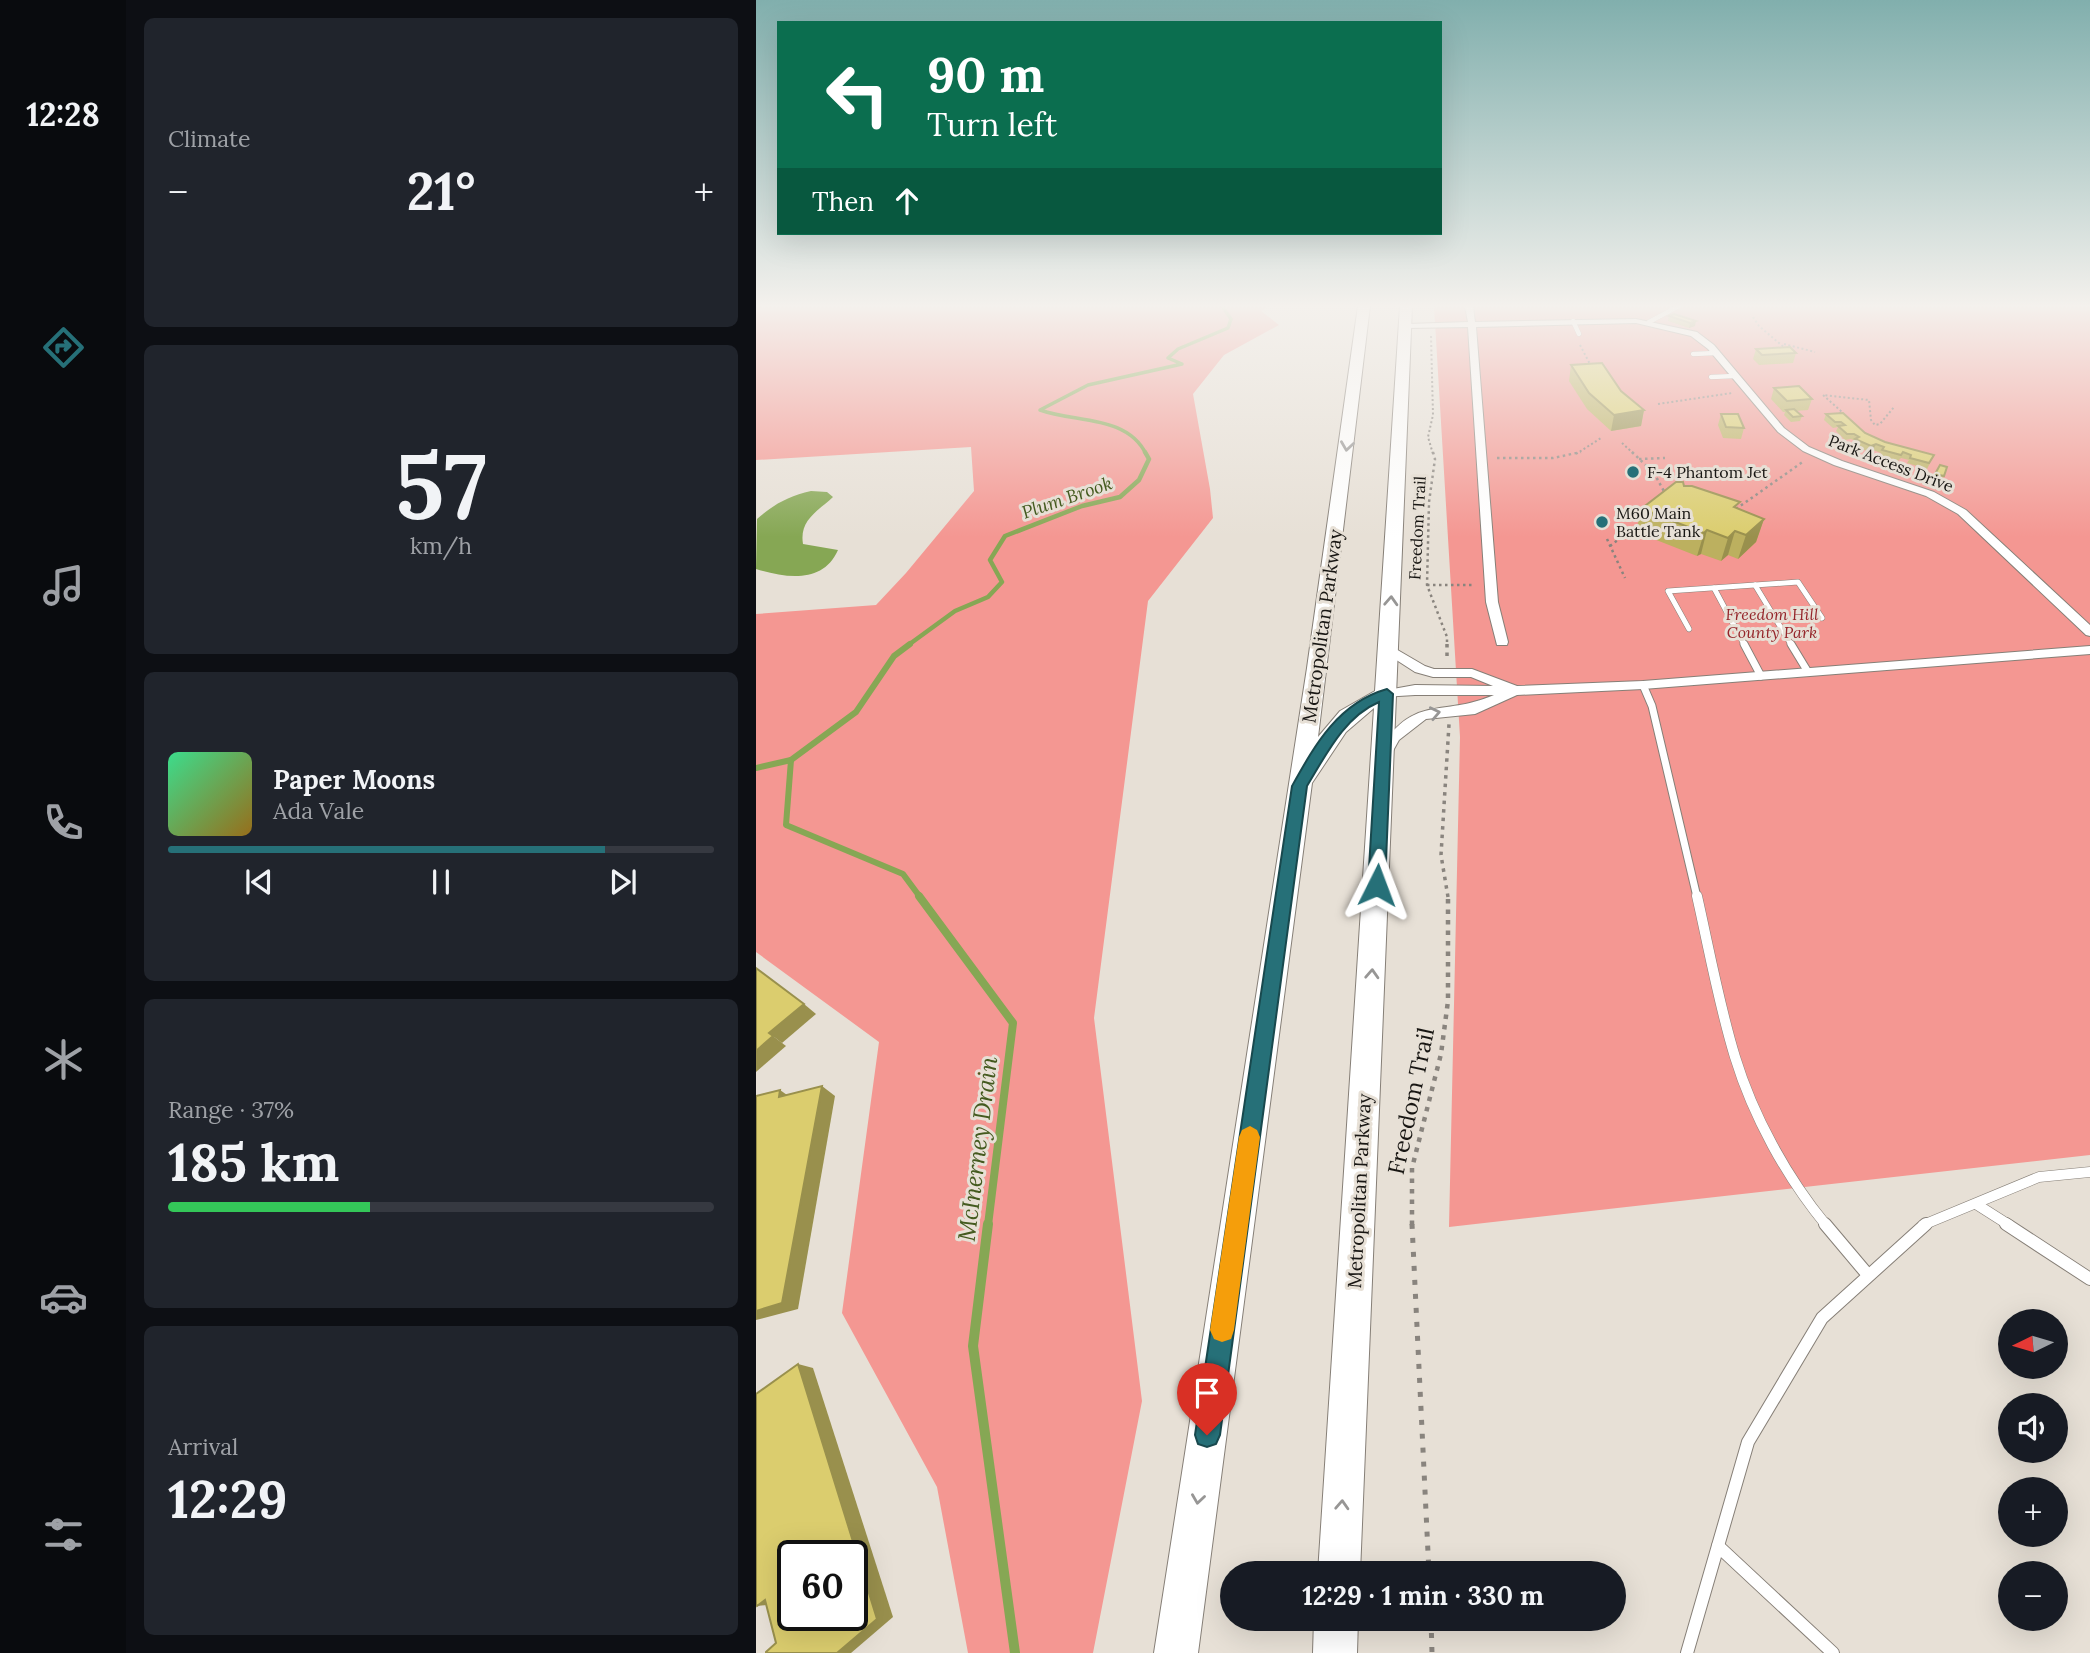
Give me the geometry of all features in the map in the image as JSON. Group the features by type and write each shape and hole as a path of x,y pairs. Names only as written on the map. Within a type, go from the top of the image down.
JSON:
{"main road":[{"name":"Metropolitan Parkway","path":"1176,1653 1300,786 1363,383"},
{"name":"Metropolitan Parkway","path":"1340,1561 1404,383"},
{"path":"1300,786 1340,723 1365,703 1387,694"},
{"path":"1335,1653 1336,1631"}],"street":[{"path":"1475,383 1491,586 1502,642"},
{"name":"Park Access Drive","path":"1741,383 1781,430 1806,449 1838,463 1930,494 1962,512 2090,632"},
{"path":"1389,649 1420,669 1433,673 1472,673 1517,691"},
{"path":"1387,694 1415,690 1517,691 1643,685 2090,650"},
{"path":"1384,754 1394,737 1421,716 1432,712 1475,709 1517,691"}],"lane":[{"path":"1689,629 1668,591 1798,582 1822,618"},
{"path":"1755,585 1808,672"},
{"path":"1714,588 1760,676"},
{"path":"1643,685 1652,706 1735,1057 1758,1115 1787,1169 1816,1213 1868,1275"},
{"path":"1687,1653 1748,1442 1822,1318 1923,1225 2039,1177 2090,1172"},
{"path":"1976,1204 2090,1279"},
{"path":"1718,1546 1833,1653"}],"path":[{"name":"Freedom Trail","path":"1432,383 1433,415 1428,437 1435,459 1429,502 1427,584 1447,637 1447,667"},
{"path":"1658,404 1711,394 1748,392"},
{"path":"1837,414 1842,412 1824,395 1869,400 1871,420 1875,425 1880,424 1894,407"},
{"path":"1480,458 1574,456 1590,449 1601,438"},
{"path":"1622,443 1654,473 1667,500"},
{"path":"1734,510 1810,457"},
{"path":"1639,459 1665,458"},
{"path":"1610,546 1645,519"},
{"path":"1606,539 1625,578"},
{"path":"1427,584 1491,586"},
{"name":"Freedom Trail","path":"1428,1561 1410,1188 1412,1168 1441,1054 1448,1001 1448,893 1441,855 1448,779 1448,720"},
{"path":"1431,1631 1432,1653"}],"green space":[{"path":"756,383 1202,383 1193,394 1213,518 1148,601 1094,1018 1142,1401 1093,1653 968,1653 937,1487 842,1313 879,1042 756,952 756,614 876,605 974,491 971,447 756,460"},
{"name":"Freedom Hill County Park","path":"1439,383 2090,383 2090,1155 1449,1227 1460,737"}],"shaded area":[{"path":"811,491 827,492 833,497 807,522 803,544 838,550 831,561 823,569 803,576 779,575 756,569 757,519 782,501"}],"building":[{"path":"1583,383 1616,383 1644,410 1614,415 1589,393"},
{"path":"1799,386 1812,399 1787,401 1774,388"},
{"path":"1794,409 1802,416 1793,417 1786,410"},
{"path":"1843,413 1865,433 1885,442 1934,455 1929,463 1910,458 1911,455 1903,452 1901,455 1882,450 1884,447 1876,444 1871,446 1855,439 1859,437 1847,434 1838,426 1845,425 1835,422 1826,414"},
{"path":"1721,414 1738,414 1744,428 1726,427"},
{"path":"1940,465 1947,467 1944,476 1935,474"},
{"path":"1676,482 1740,502 1734,507 1764,519 1746,535 1735,531 1728,538 1707,530 1704,533 1641,509"},
{"path":"756,968 804,1004 769,1033 773,1036 756,1051"},
{"path":"822,1086 782,1303 756,1311 756,1096 780,1090 779,1097"},
{"path":"798,1364 853,1540 777,1540 777,1631 863,1631 837,1653 766,1653 776,1643 765,1600 757,1606 756,1394"},
{"path":"868,1590 877,1619 868,1627"}],"waterway":[{"name":"Plum Brook","path":"1096,383 1040,410 1114,426 1137,441 1146,454"},
{"name":"Plum Brook","path":"907,646 955,611 988,597 1002,582 990,560 1005,536 1082,506 1120,497 1139,480 1149,459 1145,452"},
{"name":"Plum Brook","path":"791,760 856,712 894,656 910,644"},
{"name":"Plum Brook","path":"756,768 791,760"},
{"name":"McInerney Drain","path":"791,760 786,825 903,874 920,897"},
{"name":"McInerney Drain","path":"919,896 1013,1023 988,1225"},
{"name":"McInerney Drain","path":"988,1224 973,1346 1015,1653"}],"slow traffic":[{"path":"1222,1330 1250,1137"}],"place":[{"name":"F-4 Phantom Jet","path":"1633,472"},
{"name":"M60 Main Battle Tank","path":"1602,522"}],"route":[{"path":"1207,1435 1300,786 1340,723 1352,711 1387,694 1377,885"}]}
